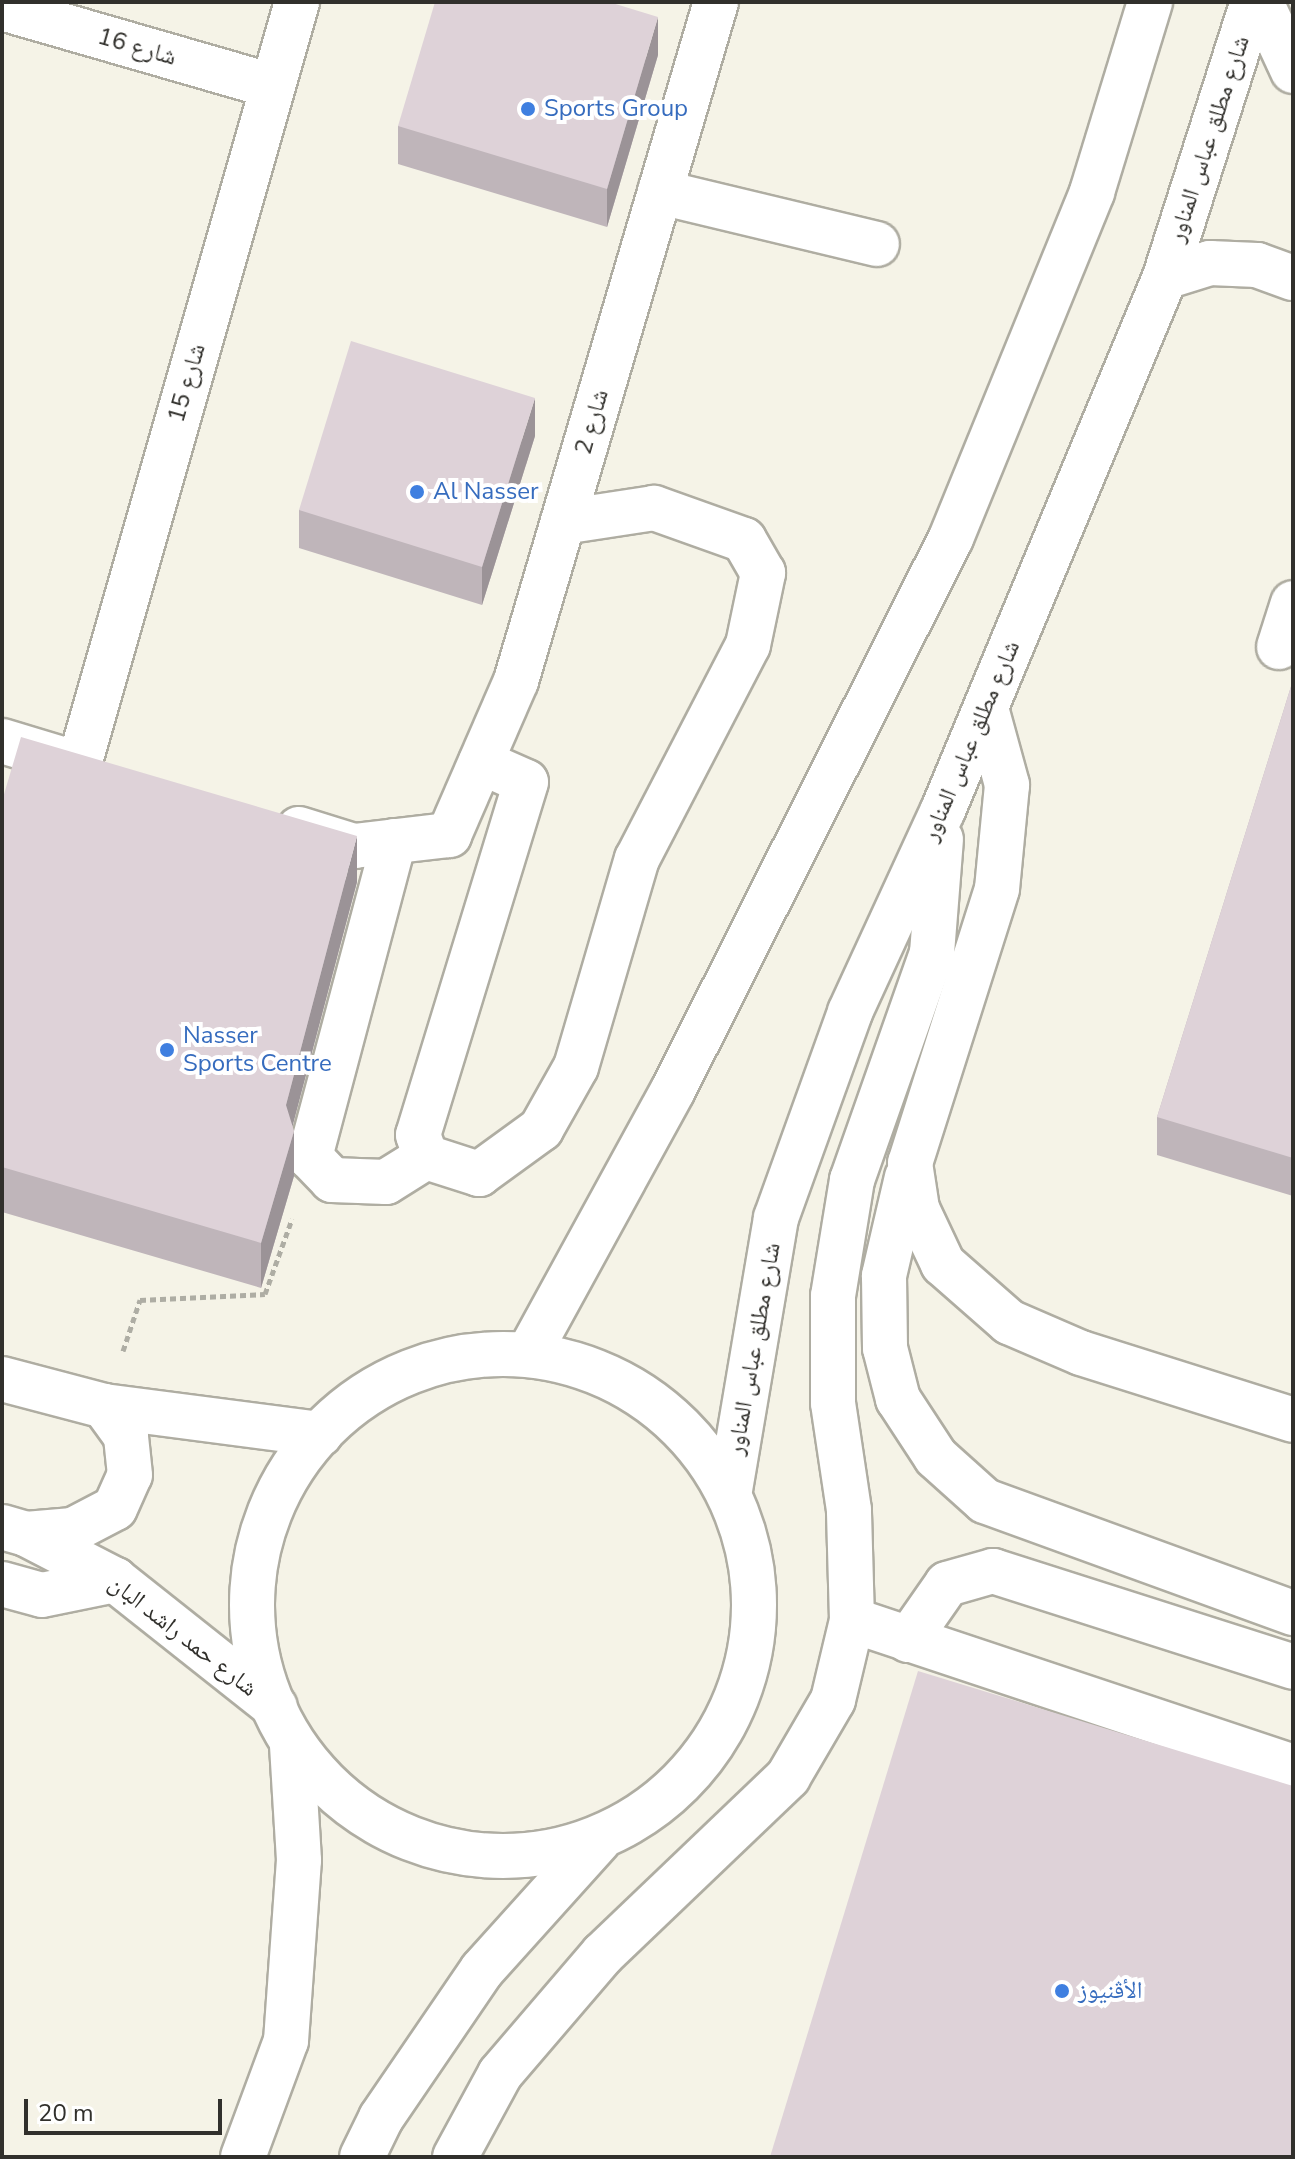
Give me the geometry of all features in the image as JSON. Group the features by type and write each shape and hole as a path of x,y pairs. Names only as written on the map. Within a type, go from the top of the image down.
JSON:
{"street":[{"name":"شارع 15","path":"79,765 297,2"},
{"name":"شارع 2","path":"394,841 449,835 516,681 716,2"},
{"path":"529,1353 673,1090 951,538 1092,192 1150,2"},
{"name":"شارع مطلق عباس المناور","path":"730,1490 776,1218 850,1012 943,810 1165,277 1253,2"},
{"path":"1261,2 1293,71"},
{"name":"شارع 16","path":"2,8 272,86"},
{"path":"660,192 877,244"},
{"path":"1165,277 1210,263 1257,265 1293,278"},
{"path":"262,819 354,846 394,841 310,1157 332,1180 386,1182 426,1157 479,1174 541,1129 576,1067 637,859 748,645 763,573 744,540 654,508 563,522"},
{"path":"1279,647 1293,603"},
{"path":"986,708 1007,785 997,889 910,1163 884,1276 885,1348 898,1399 936,1457 985,1501 1293,1613"},
{"path":"2,741 124,778"},
{"path":"426,1157 418,1135 526,782 481,762"},
{"path":"455,2157 500,2074 603,1954 788,1777 833,1700 852,1620 849,1510 833,1403 833,1296 852,1180 932,953 943,810"},
{"path":"910,1163 917,1209 943,1264 1009,1322 1081,1353 1293,1420"},
{"path":"362,2157 381,2118 482,1970 599,1840 670,1796 722,1732 752,1653 755,1570 730,1490 679,1422 610,1375 529,1353 446,1358 369,1390 309,1443 268,1512 250,1592 259,1672 292,1746 351,1809 428,1848 515,1859 599,1840"},
{"path":"2,1379 104,1406 320,1434"},
{"path":"14,1531 73,1530 115,1508 130,1475 126,1436 104,1406"},
{"name":"شارع حمد راشد البان","path":"14,1531 115,1580 275,1707"},
{"path":"908,1640 947,1584 993,1571 1293,1667"},
{"path":"2,1584 42,1595 115,1580"},
{"path":"852,1620 1293,1767"},
{"path":"243,2157 286,2041 299,1860 292,1746"}],"path":[{"path":"104,1406 140,1300 265,1294 276,1275 310,1157"}],"building":[{"name":"Sports Group","path":"435,2 609,2 658,17 607,189 398,126"},
{"name":"Al Nasser","path":"351,341 535,398 482,567 299,510"},
{"path":"1293,680 1293,1158 1157,1117"},
{"name":"Nasser Sports Centre","path":"21,737 357,836 286,1105 294,1131 261,1243 2,1167 2,801"},
{"name":"الأڤنيوز","path":"918,1671 1293,1786 1293,2157 770,2157"}],"place":[{"name":"Sports Group","path":"528,109"},
{"name":"Al Nasser","path":"417,492"},
{"name":"Nasser Sports Centre","path":"167,1050"},
{"name":"الأڤنيوز","path":"1062,1991"}]}
